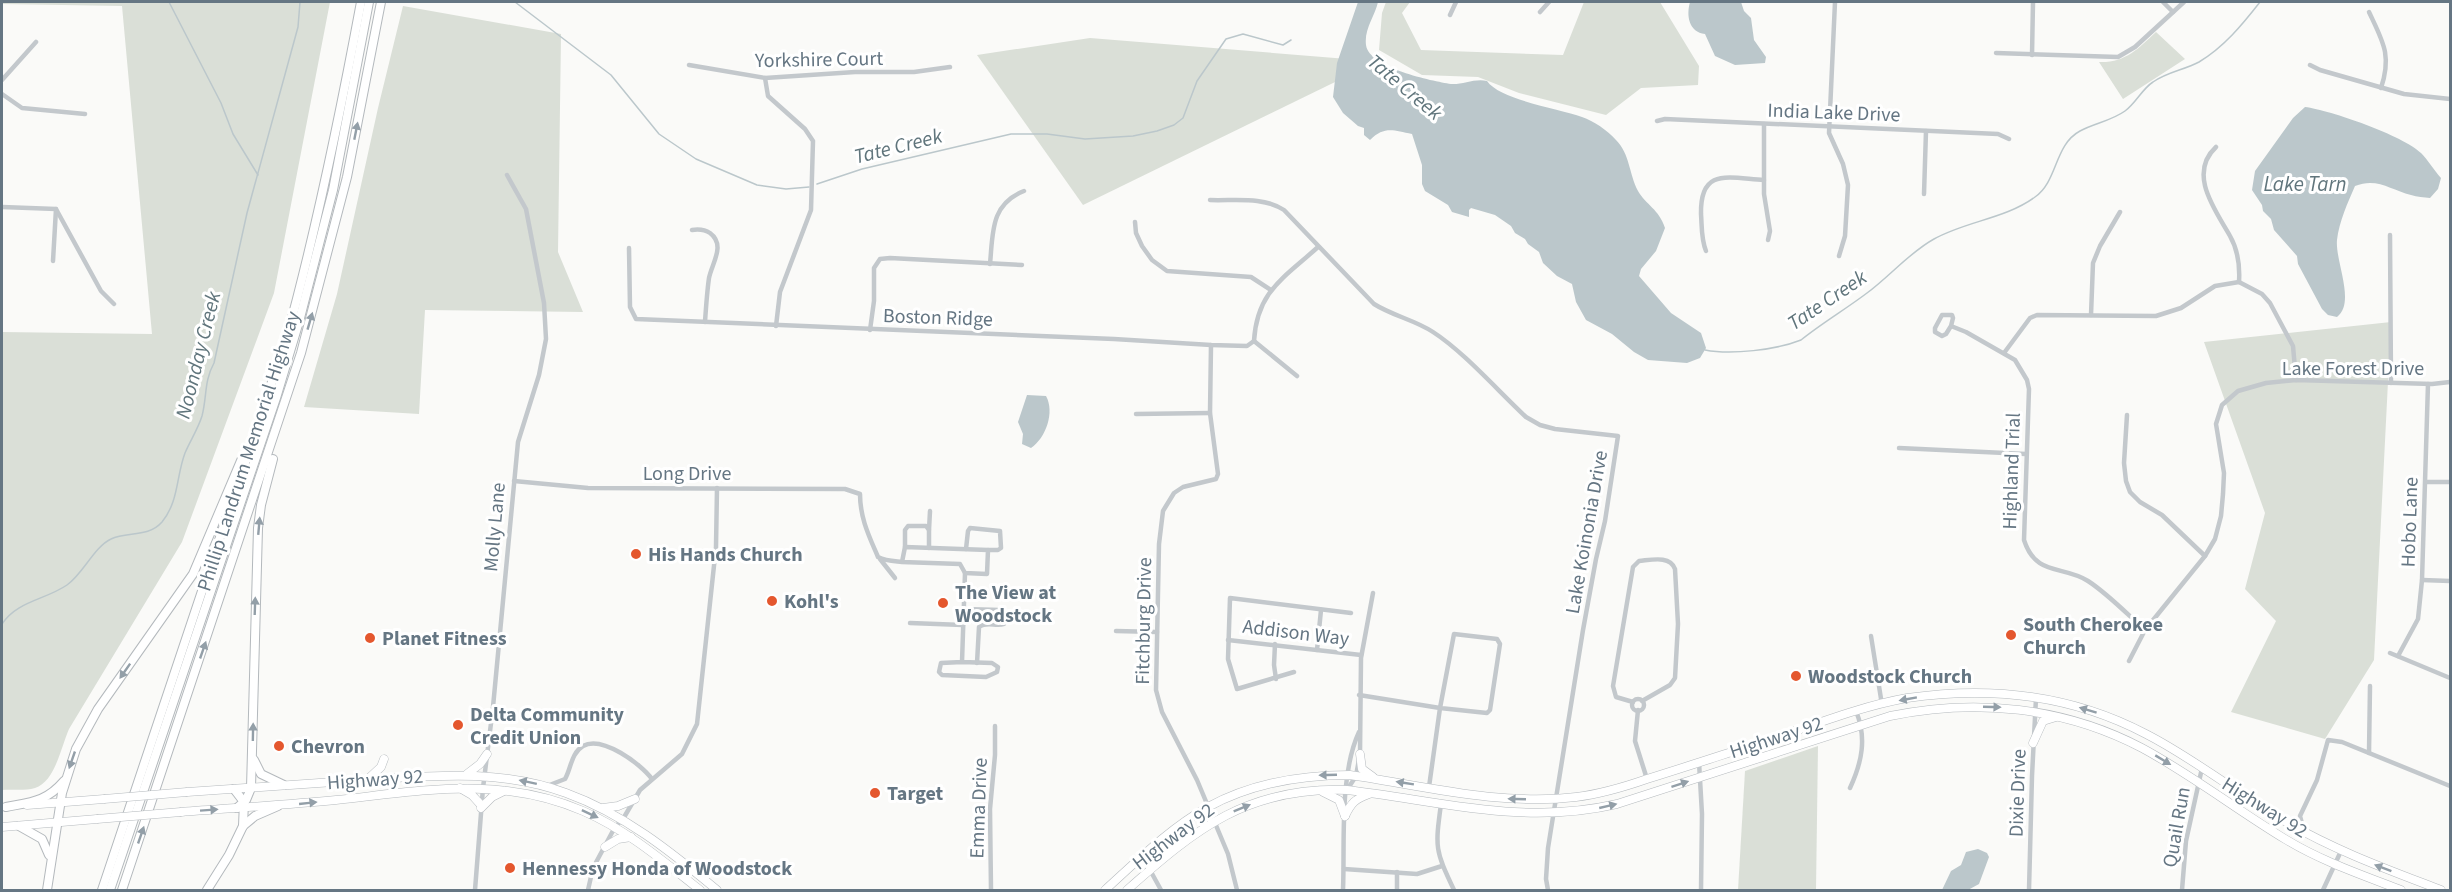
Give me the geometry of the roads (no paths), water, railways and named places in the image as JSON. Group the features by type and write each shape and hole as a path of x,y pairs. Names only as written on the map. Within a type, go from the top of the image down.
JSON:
{"highway":[{"name":"Phillip Landrum Memorial Highway","path":"102,891 286,340 313,239 339,120 361,2"},
{"path":"110,891 276,398 297,329 333,190 369,2"},
{"name":"Phillip Landrum Memorial Highway","path":"122,891 294,377 337,219 381,2"},
{"path":"242,806 251,788 253,758 259,516 294,377"},
{"path":"47,891 50,859 61,802 76,749 95,714 193,574 244,455 254,441"},
{"path":"253,758 261,774 284,785"},
{"path":"4,807 43,800 54,792 66,778"},
{"path":"234,789 242,806 243,826"},
{"path":"207,891 229,855 243,826 255,816 278,806"},
{"path":"19,826 42,839 50,859"}],"main road":[{"name":"Highway 92","path":"1105,891 1161,840 1207,807 1239,793 1280,781 1300,777 1352,775 1508,799 1556,799 1597,794 1856,711 1905,699 1960,693 2036,697 2070,705 2126,724 2166,745 2306,834 2341,851 2441,891"},
{"name":"Highway 92","path":"1127,891 1190,837 1214,821 1249,805 1282,795 1316,790 1347,790 1507,813 1554,814 1617,804 1890,716 1932,709 1993,707 2035,711 2057,716 2095,727 2125,740 2156,756 2286,840 2335,864 2402,891"},
{"path":"2033,743 2043,721 2057,716"},
{"path":"467,774 480,764 487,754"},
{"path":"1360,754 1362,769 1374,778"},
{"path":"367,780 379,771 384,759"},
{"name":"Highway 92","path":"4,807 284,785 467,774 484,776 546,786 603,808 659,843 717,891"},
{"name":"Highway 92","path":"2,827 242,806 278,806 459,787 505,790 564,804 615,827 700,891"},
{"path":"459,787 472,795 481,807 492,797 505,790"},
{"path":"1316,790 1332,794 1339,800 1345,816"},
{"path":"1345,816 1350,804 1356,798 1372,793"},
{"path":"603,808 618,806 635,799"},
{"path":"605,847 618,839 631,837"}],"street":[{"path":"1450,15 1456,2"},
{"path":"1540,12 1549,2"},
{"path":"1834,2 1830,140 1843,164 1848,184 1845,236 1839,256"},
{"path":"2032,55 2033,2"},
{"path":"2163,2 2172,12"},
{"path":"1996,53 2103,58 2122,56 2184,2"},
{"path":"2369,12 2387,55 2387,68 2381,88"},
{"path":"2,80 36,42"},
{"name":"Yorkshire Court","path":"688,65 765,78 855,72 915,72 951,67"},
{"path":"2310,65 2320,70 2404,94 2451,99"},
{"path":"765,78 768,96 775,105 805,129 813,141 811,210 780,292 776,326"},
{"path":"2,94 22,108 85,114"},
{"name":"India Lake Drive","path":"1657,121 1665,119 1926,130 1998,134 2009,139"},
{"path":"1764,124 1764,180 1770,231 1768,240"},
{"path":"1924,194 1926,130"},
{"path":"2216,147 2209,153 2204,180 2207,197 2230,237 2238,257 2239,282"},
{"name":"Molly Lane","path":"475,891 481,807 518,442 542,363 546,326 544,303 526,208 507,175"},
{"path":"1706,251 1702,237 1701,204 1702,192 1708,183 1724,177 1764,180"},
{"path":"990,264 994,218 1008,199 1024,191"},
{"name":"Lake Koinonia Drive","path":"1210,200 1270,203 1285,211 1374,304 1385,312 1425,328 1442,339 1526,417 1540,425 1555,429 1618,436 1556,799"},
{"path":"2,207 56,209"},
{"path":"53,261 56,209"},
{"path":"56,209 101,291 114,304"},
{"path":"2091,315 2093,263 2120,212"},
{"path":"1135,222 1136,233 1142,246 1152,260 1167,271 1251,277 1271,290"},
{"path":"692,230 705,230 718,242 709,278 705,322"},
{"path":"2390,235 2391,383"},
{"path":"1297,376 1254,340 1255,320 1271,290 1318,247"},
{"name":"Boston Ridge","path":"629,248 630,307 636,320 1211,345 1247,346 1254,340"},
{"path":"870,330 874,301 874,268 880,259 1022,265"},
{"path":"2004,353 2030,318 2037,315 2156,316 2181,308 2215,286 2239,282 2262,294 2274,310 2293,346 2296,380"},
{"name":"Highland Trial","path":"1942,315 1952,315 1951,326 1942,336 1935,332 1942,315"},
{"name":"Highland Trial","path":"1951,326 2015,360 2027,380 2029,389 2024,540 2027,549 2043,566 2087,580 2145,630"},
{"path":"1136,414 1210,413 1211,345"},
{"name":"Lake Forest Drive","path":"2129,661 2145,630 2205,556 2215,539 2221,516 2224,473 2216,424 2222,405 2238,391 2266,383 2296,380 2428,384 2451,382"},
{"name":"Hobo Lane","path":"2398,656 2418,619 2422,580 2428,384"},
{"name":"Fitchburg Drive","path":"1210,413 1218,468 1216,479 1183,487 1174,493 1160,520 1157,699 1174,738 1197,780 1233,870 1237,891"},
{"path":"2127,416 2124,463 2128,488 2140,502 2162,515 2205,556"},
{"path":"1899,448 2026,454"},
{"name":"Long Drive","path":"514,481 576,487 845,489 861,494 860,511 878,557"},
{"path":"2426,482 2451,482"},
{"path":"588,891 593,868 615,827 652,779 682,754 697,724 716,547 717,488"},
{"path":"930,511 930,548"},
{"path":"902,562 908,526 926,526 929,530"},
{"path":"905,547 988,550 998,550 1001,548 1000,531 970,528 966,549"},
{"path":"965,573 987,574 988,550"},
{"path":"878,557 902,562 960,564 965,573 962,662"},
{"path":"878,557 895,578"},
{"path":"1666,560 1671,562 1675,569 1678,624 1675,678 1670,685 1642,701 1637,699 1633,702 1616,697 1613,686 1633,567 1639,561 1666,560"},
{"path":"2422,580 2451,581"},
{"path":"1343,891 1347,790 1360,754 1361,655 1373,593"},
{"path":"1294,672 1237,689 1228,659 1230,598 1352,613"},
{"path":"964,609 1000,610 1006,616 1004,624 988,624 979,627 977,663"},
{"path":"1317,650 1322,610"},
{"path":"910,623 963,625"},
{"path":"1116,631 1157,632"},
{"path":"1359,695 1440,708 1482,713 1490,710 1500,644 1497,639 1454,634 1440,708 1429,787"},
{"path":"1871,636 1882,705"},
{"name":"Addison Way","path":"1228,640 1361,655"},
{"path":"1275,644 1276,679"},
{"path":"2390,653 2451,678"},
{"path":"962,662 995,664 998,672 986,677 942,675 939,672 941,663 962,662"},
{"path":"2369,753 2370,686"},
{"name":"Dixie Drive","path":"2029,891 2036,697"},
{"path":"1638,710 1644,706 1642,701"},
{"path":"1633,702 1633,708 1638,710"},
{"path":"1638,710 1635,741 1647,779"},
{"path":"1850,788 1858,772 1863,751 1862,725 1856,711"},
{"name":"Emma Drive","path":"991,891 990,809 995,726"},
{"path":"1352,775 1354,743 1359,732"},
{"path":"2285,822 2300,816 2317,780 2328,740 2342,742 2451,786"},
{"path":"546,786 565,779 577,752 583,747 596,743 614,750 646,770 652,779"},
{"path":"1699,762 1701,891"},
{"name":"Quail Run","path":"2182,891 2186,841 2202,768"},
{"path":"1548,891 1546,867 1556,799"},
{"path":"1441,804 1436,840 1442,866 1454,891"},
{"path":"2300,816 2306,834"},
{"path":"2323,891 2341,851"},
{"path":"1344,869 1424,873 1442,866"},
{"path":"1150,870 1161,891"},
{"path":"1396,891 1397,872"}],"water":[{"path":"1358,2 1378,2 1368,28 1366,45 1370,53 1389,67 1451,84 1487,81 1504,94 1517,99 1587,119 1600,126 1616,140 1624,151 1638,191 1659,216 1665,228 1656,251 1641,269 1639,276 1671,313 1701,333 1706,348 1700,358 1687,363 1648,360 1634,352 1612,334 1586,320 1576,302 1572,284 1557,276 1543,263 1539,252 1515,233 1511,226 1495,215 1471,208 1469,217 1452,212 1448,205 1425,191 1422,184 1422,165 1412,134 1394,130 1384,131 1370,140 1364,135 1364,128 1358,126 1343,113 1333,97 1337,63"},
{"path":"1690,2 1741,2 1744,11 1751,18 1754,40 1766,57 1765,63 1735,65 1715,56 1705,34 1692,27 1688,13"},
{"name":"Lake Tarn","path":"2305,107 2348,118 2399,139 2421,153 2441,178 2438,189 2430,198 2413,196 2384,185 2370,183 2355,186 2342,219 2337,240 2345,302 2337,317 2328,315 2322,309 2298,264 2297,256 2274,230 2271,219 2263,211 2262,205 2252,190 2255,171 2293,118"},
{"path":"1027,395 1046,396 1050,409 1045,431 1031,448 1022,444 1023,434 1018,422"},
{"path":"1978,849 1987,853 1989,857 1979,884 1968,890 1942,890 1951,871 1961,865 1966,852"}],"waterway":[{"path":"169,2 221,103 233,134 258,175"},
{"name":"Noonday Creek","path":"2,624 15,610 67,585 94,554 111,539 156,527 172,506 182,462 204,409 207,383 214,363 247,213 298,27 300,2"},
{"name":"Tate Creek","path":"515,2 611,75 659,134 696,159 757,185 786,189 809,187"},
{"name":"Tate Creek","path":"1705,350 1753,351 1801,340 1867,293 1925,244 1946,233 2011,210 2035,197 2048,182 2060,154 2072,137 2080,131 2125,111 2149,85 2158,79 2193,65 2217,50 2260,2"},
{"name":"Tate Creek","path":"817,184 862,169 1011,134 1047,134 1085,139 1133,136 1157,131 1174,125 1183,118 1197,81 1226,39 1243,34 1283,45 1291,40"}],"place":[{"name":"His Hands Church","path":"636,554"},
{"name":"Kohl's","path":"772,601"},
{"name":"The View at Woodstock","path":"943,603"},
{"name":"South Cherokee Church","path":"2011,635"},
{"name":"Planet Fitness","path":"370,638"},
{"name":"Woodstock Church","path":"1796,676"},
{"name":"Delta Community Credit Union","path":"458,725"},
{"name":"Chevron","path":"279,746"},
{"name":"Target","path":"875,793"},
{"name":"Hennessy Honda of Woodstock","path":"510,868"}]}
